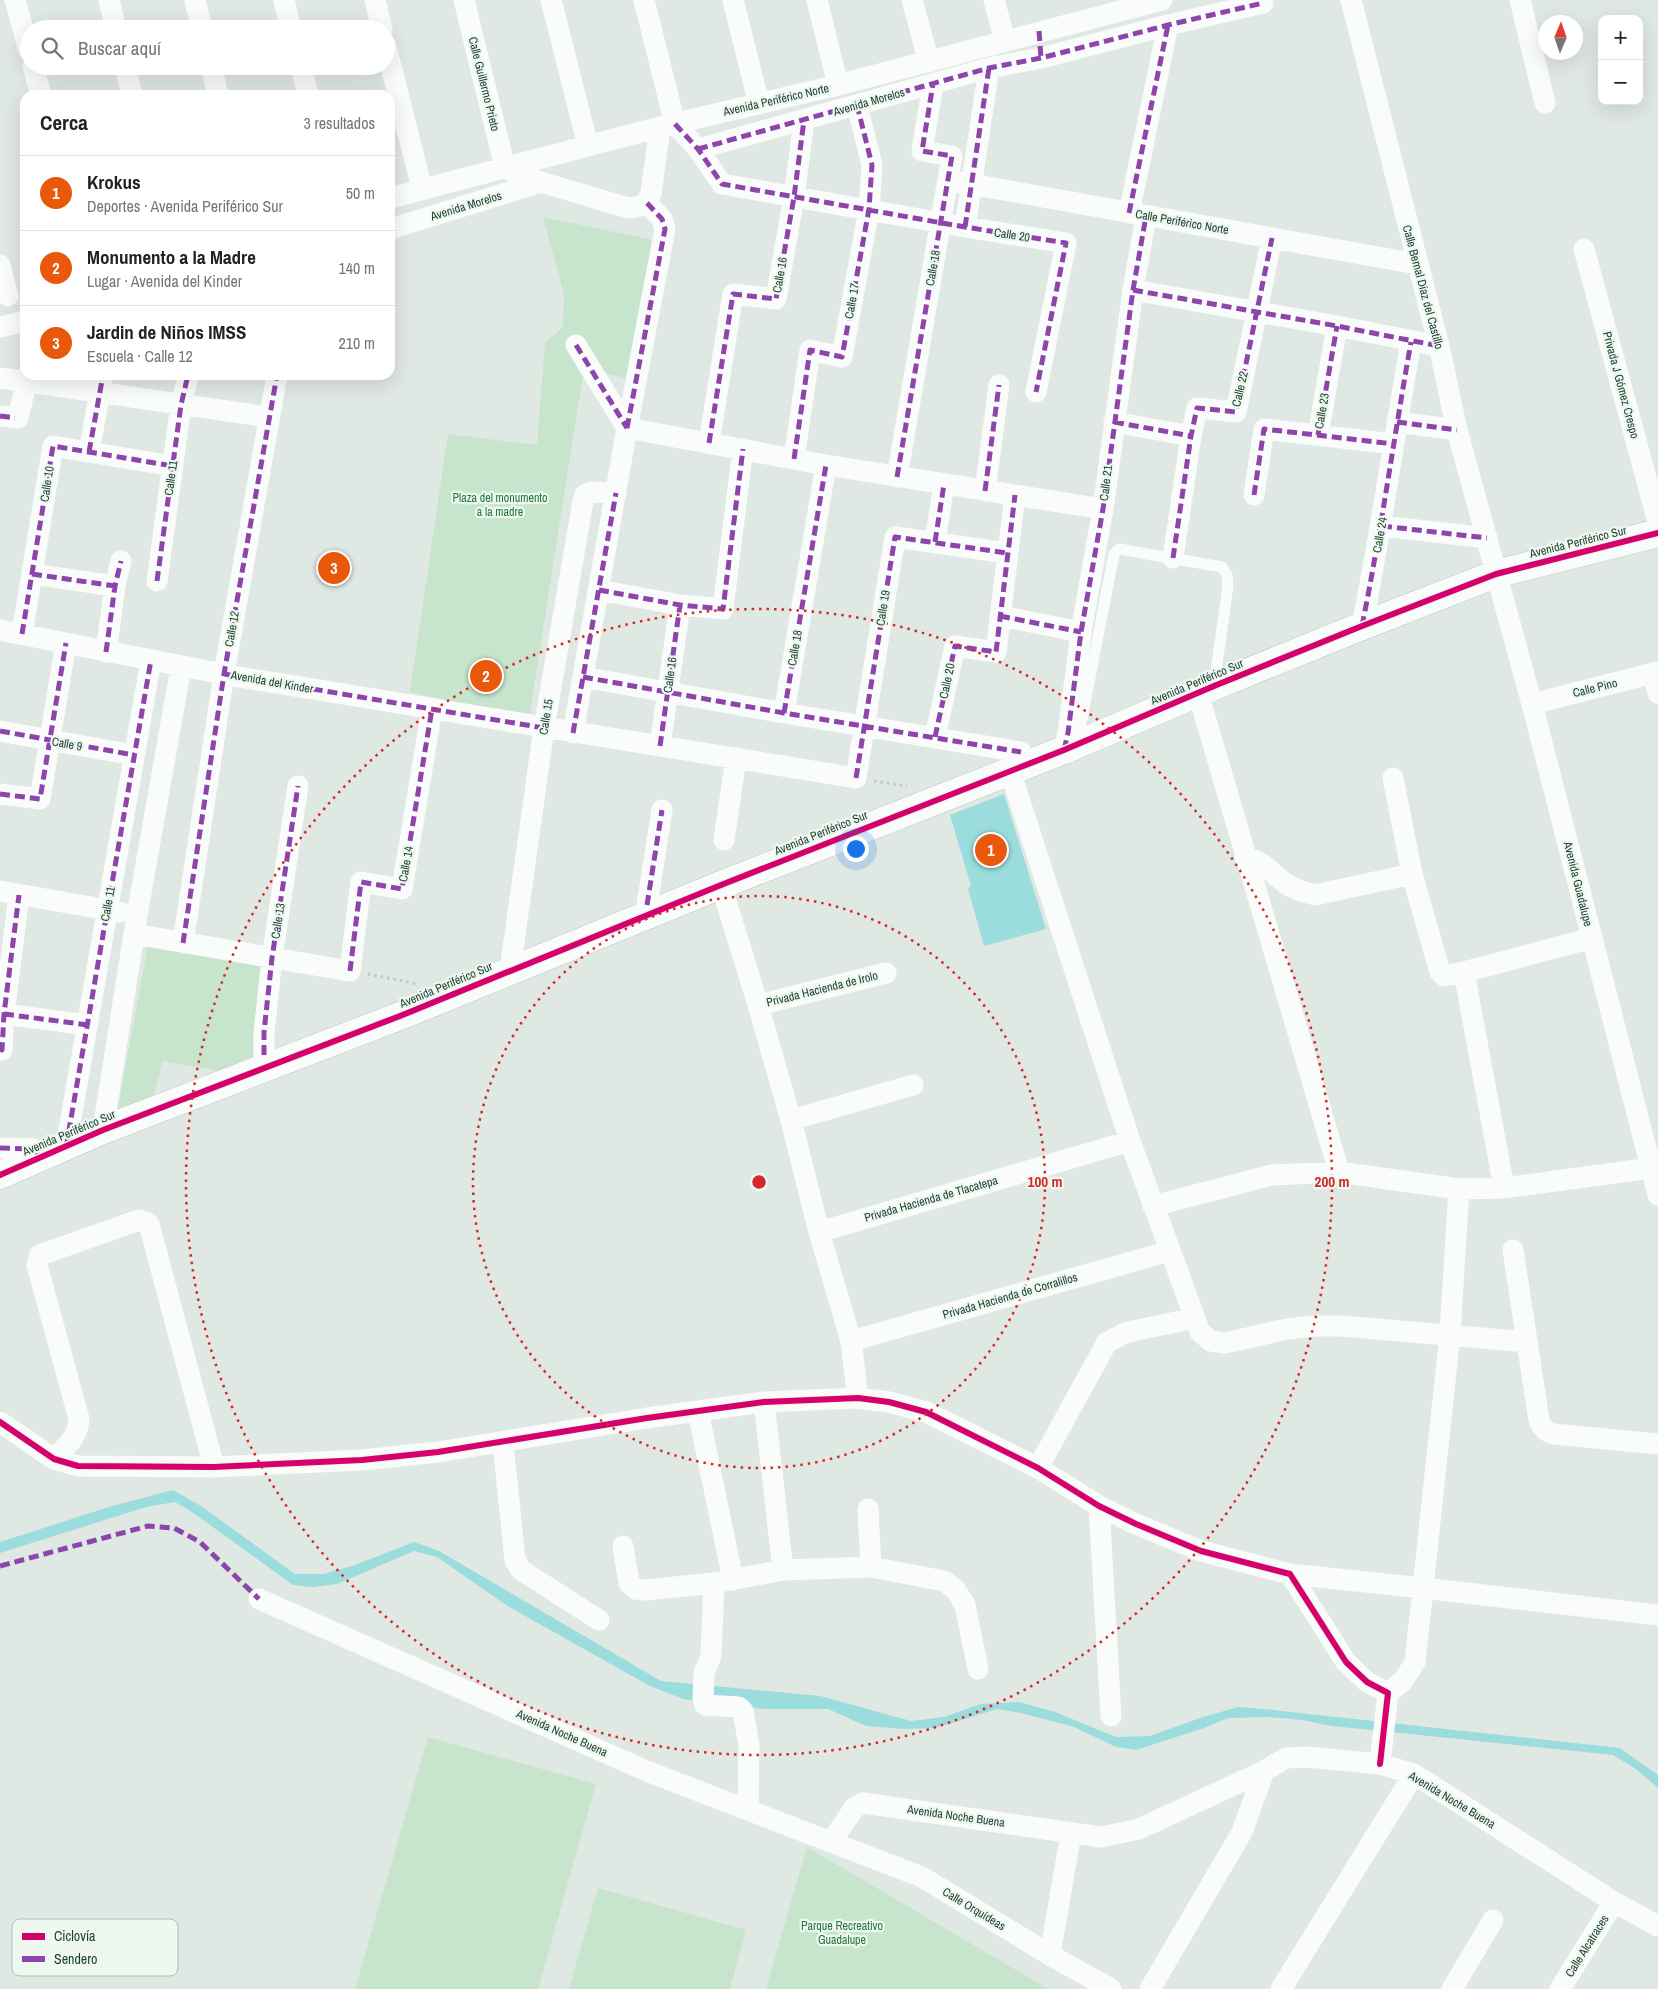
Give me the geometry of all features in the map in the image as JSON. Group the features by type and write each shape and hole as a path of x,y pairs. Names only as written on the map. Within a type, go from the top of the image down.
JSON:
{"street":[{"path":"15,0 20,20"},
{"path":"109,0 114,20"},
{"path":"196,0 200,20"},
{"path":"284,0 289,20"},
{"path":"375,0 380,20"},
{"name":"Calle Guillermo Prieto","path":"464,0 505,168"},
{"path":"551,0 588,146"},
{"path":"505,168 541,182 628,208 641,207 648,203 668,125 644,0"},
{"path":"732,0 759,104"},
{"path":"817,0 838,86"},
{"path":"912,0 929,62"},
{"path":"994,0 1005,41"},
{"name":"Avenida Periférico Norte","path":"395,197 668,125 838,86 1039,31 1162,0"},
{"name":"Calle Bernal Díaz del Castillo","path":"1351,0 1439,346 1457,430 1496,574"},
{"path":"1520,0 1545,103"},
{"name":"Avenida Morelos","path":"698,149 989,68 1041,58 1263,3"},
{"name":"Calle 21","path":"1070,748 1068,733 1081,632 1103,509 1133,290 1138,214 1168,25"},
{"path":"1039,31 1041,58"},
{"path":"668,125 698,149 722,184 965,227 989,68"},
{"path":"35,75 40,90"},
{"path":"127,75 131,90"},
{"path":"213,75 217,90"},
{"path":"303,75 307,90"},
{"path":"393,75 422,189"},
{"name":"Calle 18","path":"897,477 952,156 922,151 933,84"},
{"name":"Calle 17","path":"794,459 810,350 842,357 869,209 872,165 857,105"},
{"name":"Calle 16","path":"709,443 734,294 776,299 794,197 804,120"},
{"name":"Calle Periférico Norte","path":"948,180 1417,264"},
{"name":"Avenida Morelos","path":"395,227 541,182"},
{"path":"573,733 627,428 665,229 662,219 648,203"},
{"name":"Calle 20","path":"965,227 1066,242 1036,392"},
{"name":"Calle 22","path":"1173,558 1196,408 1236,412 1272,238"},
{"name":"Privada J Gómez Crespo","path":"1584,248 1658,522"},
{"path":"0,265 11,295"},
{"path":"1133,290 1439,346"},
{"path":"0,327 20,322"},
{"name":"Calle 23","path":"1254,495 1264,429 1318,435 1337,326"},
{"name":"Calle 24","path":"1362,626 1382,526 1397,422 1412,342"},
{"path":"576,345 627,428 826,465 1103,509"},
{"path":"0,378 20,378"},
{"path":"8,417 20,415 28,380"},
{"path":"53,380 102,384 181,405 269,417"},
{"name":"Calle 11","path":"157,581 181,405 187,380"},
{"name":"Calle 12","path":"183,943 224,674 276,380"},
{"path":"102,384 89,452 173,466"},
{"path":"985,491 999,385"},
{"path":"1114,422 1191,436"},
{"path":"1397,422 1457,430"},
{"path":"1318,435 1394,444"},
{"name":"Calle 10","path":"22,634 53,446 89,452"},
{"path":"599,590 680,605 723,609 743,449"},
{"name":"Calle 18","path":"784,713 826,465"},
{"path":"944,484 935,542 1007,553"},
{"name":"Calle 15","path":"510,970 544,728 583,501 585,495 592,492 616,493"},
{"name":"Calle 20","path":"935,737 955,646 996,652 1014,495"},
{"path":"1382,526 1487,538"},
{"name":"Avenida Periférico Sur","path":"0,1175 103,1130 400,1016 721,885 1016,761 1070,748 1206,689 1496,574 1658,533"},
{"name":"Calle 19","path":"856,778 895,537 935,542"},
{"path":"106,652 120,561"},
{"path":"32,574 115,586"},
{"name":"Avenida Guadalupe","path":"1496,574 1532,704 1658,1195"},
{"name":"Calle 16","path":"660,746 680,605"},
{"path":"1000,616 1081,632"},
{"name":"Avenida del Kinder","path":"0,630 181,667 573,733 856,778"},
{"path":"0,794 40,799 66,644"},
{"name":"Calle 11","path":"66,1147 151,660"},
{"path":"103,1130 136,924 181,667"},
{"path":"1655,672 1658,693"},
{"name":"Calle Pino","path":"1532,704 1655,672"},
{"path":"583,677 784,713 935,737 1016,761 1130,1141 1200,1332 1211,1341 1224,1343 1288,1329 1342,1326 1527,1342"},
{"path":"1206,689 1245,857 1339,1172"},
{"name":"Calle 14","path":"350,971 361,882 402,889 432,709"},
{"name":"Calle 9","path":"0,731 134,755"},
{"path":"724,840 736,758"},
{"path":"1393,778 1412,874 1440,972 1444,976 1592,938"},
{"name":"Calle 13","path":"264,1055 264,1032 272,958 298,786"},
{"path":"647,905 662,810"},
{"path":"1245,857 1256,860 1268,867 1285,883 1301,892 1315,895 1412,874"},
{"path":"721,885 758,1005 819,1232 851,1341 858,1398"},
{"path":"0,1049 2,1050 10,893 107,910 183,943 350,971"},
{"name":"Privada Hacienda de Irolo","path":"758,1005 886,972"},
{"path":"1464,972 1504,1188"},
{"path":"4,1014 88,1025"},
{"path":"790,1120 913,1086"},
{"name":"Privada Hacienda de Tlacatepa","path":"819,1232 1130,1141"},
{"path":"0,1148 33,1149 41,1158"},
{"path":"1153,1206 1272,1175 1339,1172 1459,1189 1504,1188 1651,1168"},
{"path":"1380,1764 1387,1702 1415,1662 1450,1334 1459,1189"},
{"path":"54,1459 75,1437 79,1419 37,1265 38,1259 40,1255 139,1220 149,1224 214,1467"},
{"path":"1513,1250 1539,1420 1542,1427 1554,1434 1658,1444"},
{"name":"Privada Hacienda de Corralillos","path":"851,1341 1170,1251"},
{"path":"1038,1468 1107,1342 1128,1332 1195,1318"},
{"path":"0,1422 54,1459 78,1466 214,1467 362,1460 438,1452 503,1443 646,1418 764,1402 858,1398 889,1402 926,1412 1038,1468 1099,1506 1136,1524 1201,1551 1290,1574 1658,1615"},
{"path":"764,1402 783,1570"},
{"path":"698,1411 724,1582 711,1656 704,1673 703,1690 705,1705 739,1707 743,1711 749,1745 748,1809"},
{"path":"503,1443 514,1560 521,1570 599,1620"},
{"path":"1099,1506 1111,1716"},
{"path":"868,1509 871,1567"},
{"path":"623,1546 629,1584 635,1589 646,1590 724,1582 783,1570 871,1567 944,1582 955,1589 965,1605 978,1669"},
{"path":"1290,1574 1346,1662 1387,1702"},
{"name":"Avenida Noche Buena","path":"259,1599 649,1772 830,1842 855,1807 863,1803 1101,1837 1139,1829 1264,1771 1286,1758 1307,1757 1380,1764 1414,1774 1614,1902 1658,1926"},
{"path":"1150,1989 1242,1832 1264,1771"},
{"path":"1281,1989 1414,1774"},
{"path":"1050,1955 1071,1833"},
{"name":"Calle Orquídeas","path":"830,1842 922,1877 1050,1955 1111,1989"},
{"name":"Calle Alcatraces","path":"1560,1989 1614,1902"},
{"path":"1452,1989 1493,1920"}],"lane":[{"path":"1070,748 1114,554 1119,549 1217,565 1222,567 1227,575 1228,586 1206,689"}],"path":[{"path":"856,778 915,787"},
{"path":"350,971 422,985"}],"green space":[{"name":"Plaza del monumento a la madre","path":"543,217 657,241 630,379 584,368 529,718 410,692 448,434 537,445 545,343 563,327 564,294"},
{"path":"148,945 266,964 260,1053 218,1071 163,1061 153,1097 118,1108"},
{"path":"428,1737 596,1784 538,1989 355,1989"},
{"name":"Parque Recreativo Guadalupe","path":"807,1847 1048,1989 766,1989"},
{"path":"598,1888 746,1930 730,1989 569,1989"}],"water":[{"path":"1004,794 1046,929 984,946 968,889 971,886 950,815"},
{"path":"173,1490 201,1506 295,1574 324,1574 355,1565 414,1542 439,1551 661,1681 820,1696 911,1721 944,1717 981,1704 1019,1702 1055,1712 1116,1737 1150,1736 1238,1707 1263,1709 1620,1748 1658,1775 1658,1788 1636,1769 1613,1755 1332,1726 1301,1720 1269,1717 1228,1718 1204,1728 1136,1750 1116,1747 1074,1727 1021,1713 997,1709 935,1728 904,1729 866,1726 828,1709 764,1709 683,1699 648,1685 506,1605 437,1557 414,1551 337,1584 313,1587 293,1585 192,1512 175,1502 146,1507 0,1553 0,1542 112,1506"}],"marked path":[{"path":"698,149 989,68 1041,58 1263,3"},
{"path":"1129,213 1168,25"},
{"path":"1039,31 1041,58"},
{"path":"965,227 989,68"},
{"path":"897,477 952,156 922,151 933,84"},
{"path":"794,459 810,350 842,357 869,209 872,165 857,105"},
{"path":"709,443 733,294 776,299 794,197 804,120"},
{"path":"675,124 698,149 722,184 1066,243 1036,392"},
{"path":"627,428 665,229 662,219 647,203"},
{"path":"1064,750 1068,733 1081,632 1103,509 1133,290 1146,216"},
{"path":"1173,558 1191,436 1197,408 1236,412 1272,238"},
{"path":"1133,290 1439,346"},
{"path":"1318,435 1337,326"},
{"path":"1362,626 1411,342"},
{"path":"576,345 627,428"},
{"path":"89,452 102,380"},
{"path":"157,581 181,405 187,380"},
{"path":"183,943 224,674 276,380"},
{"path":"985,491 999,385"},
{"path":"0,416 15,418"},
{"path":"1114,422 1191,436"},
{"path":"1397,422 1457,430"},
{"path":"1254,495 1264,429 1394,444"},
{"path":"22,634 53,446 173,466"},
{"path":"599,590 680,605 723,609 743,449"},
{"path":"784,713 826,465"},
{"path":"935,542 944,484"},
{"path":"573,733 616,493"},
{"path":"935,737 955,646 996,652 1015,495"},
{"path":"1382,526 1487,538"},
{"path":"856,778 895,537 1007,553"},
{"path":"106,652 115,586 121,561"},
{"path":"32,574 115,586"},
{"path":"660,746 680,605"},
{"path":"1000,616 1081,632"},
{"path":"0,794 40,799 66,643"},
{"path":"66,1147 151,660"},
{"path":"224,674 544,728"},
{"path":"583,677 784,713 1021,752"},
{"path":"350,971 361,882 402,889 432,709"},
{"path":"0,731 134,755"},
{"path":"264,1055 264,1032 272,958 298,786"},
{"path":"647,905 662,810"},
{"path":"0,1049 2,1050 4,1014 19,895"},
{"path":"4,1014 88,1025"},
{"path":"0,1148 33,1149 41,1157"},
{"path":"0,1566 148,1526 174,1528 200,1542 259,1599"}],"cycle path":[{"path":"0,1175 103,1130 400,1016 721,885 1064,750 1362,626 1496,574 1658,533"},
{"path":"0,1422 54,1459 78,1466 214,1467 362,1460 438,1452 647,1418 764,1402 858,1398 889,1402 926,1412 1038,1468 1099,1506 1136,1524 1201,1551 1290,1574 1346,1662 1367,1682 1388,1693 1380,1764"}],"place":[{"name":"Jardin de Niños IMSS","path":"334,568"},
{"name":"Monumento a la Madre","path":"486,676"},
{"name":"Krokus","path":"991,850"}]}
